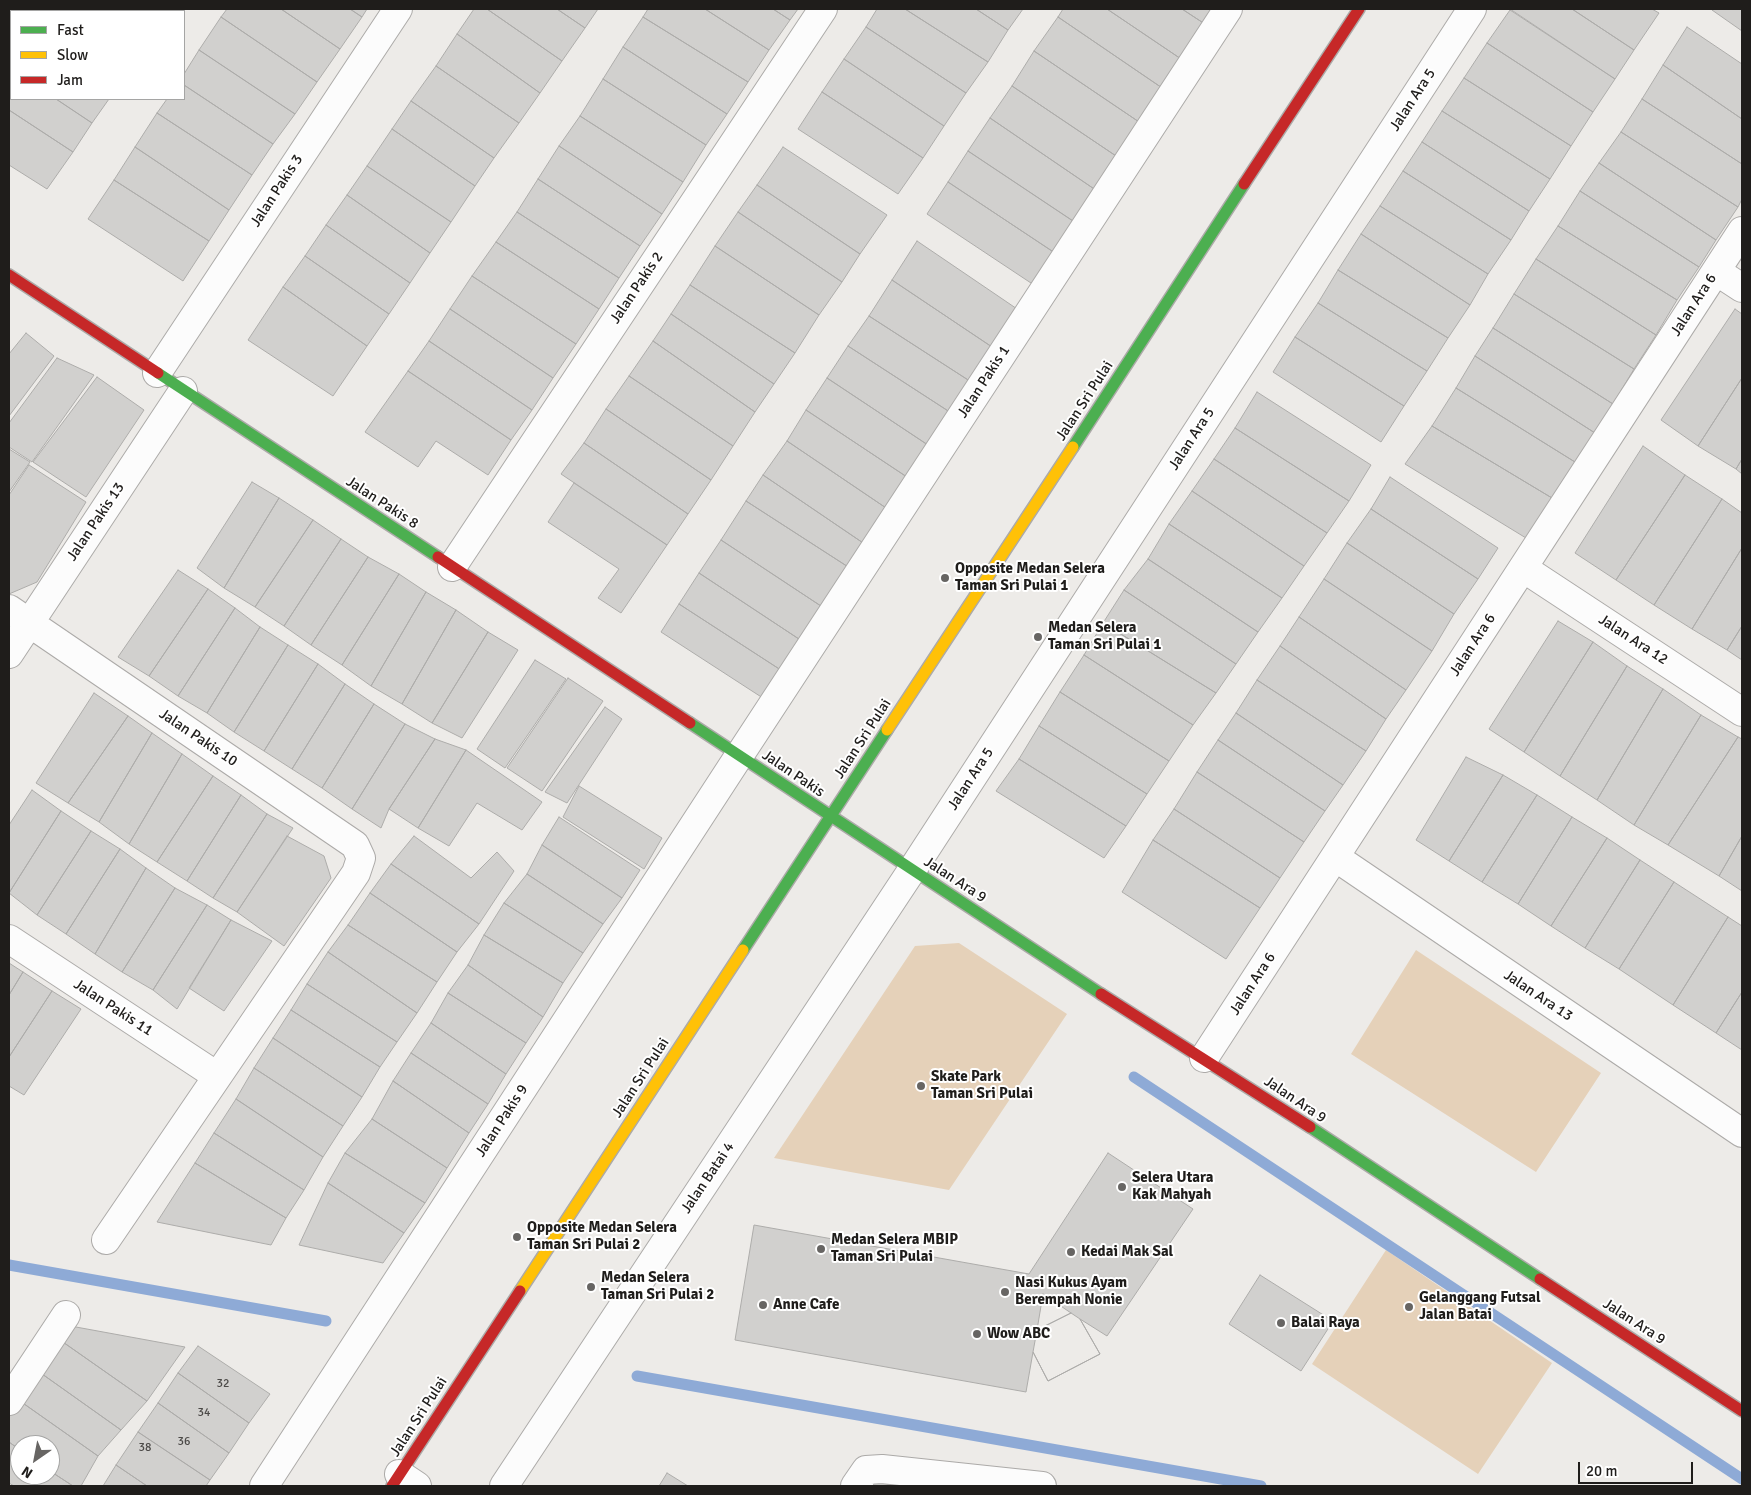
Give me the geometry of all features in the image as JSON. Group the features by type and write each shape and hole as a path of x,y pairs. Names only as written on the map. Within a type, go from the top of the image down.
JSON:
{"street":[{"name":"Jalan Pakis 3","path":"157,372 398,9"},
{"name":"Jalan Pakis 2","path":"452,567 823,9"},
{"name":"Jalan Pakis 1","path":"739,756 1228,9"},
{"name":"Jalan Sri Pulai","path":"402,1482 830,817 1359,9"},
{"name":"Jalan Ara 5","path":"912,870 1472,9"},
{"name":"Jalan Ara 6","path":"1204,1058 1742,231"},
{"path":"1716,271 1742,288"},
{"name":"Jalan Pakis 8","path":"9,275 739,756"},
{"name":"Jalan Pakis 13","path":"9,654 19,616 183,391"},
{"name":"Jalan Ara 12","path":"1523,568 1742,712"},
{"name":"Jalan Pakis 10","path":"19,616 355,845 361,858 356,873 217,1076"},
{"name":"Jalan Pakis","path":"739,756 830,817"},
{"name":"Jalan Pakis 9","path":"264,1486 739,756"},
{"name":"Jalan Ara 9","path":"830,817 1134,1016 1204,1058 1742,1410"},
{"name":"Jalan Ara 13","path":"1335,857 1742,1133"},
{"name":"Jalan Batai 4","path":"504,1486 912,870"},
{"name":"Jalan Pakis 11","path":"9,939 217,1076"},
{"path":"106,1240 217,1076"},
{"path":"9,1401 66,1315"},
{"path":"860,1478 882,1469 1042,1486"}],"shaded area":[{"name":"Skate Park Taman Sri Pulai","path":"959,943 1067,1014 949,1190 774,1158 915,946"},
{"path":"1416,950 1601,1073 1536,1172 1351,1054"},
{"name":"Gelanggang Futsal Jalan Batai","path":"1386,1250 1552,1363 1478,1474 1312,1364"}],"building":[{"path":"62,9 64,10 37,10"},
{"path":"62,9 136,10 64,10"},
{"path":"134,9 171,9 170,10"},
{"path":"227,9 281,9 340,49 317,82 221,17"},
{"path":"281,9 350,9 362,17 340,49"},
{"path":"350,9 367,9 362,17"},
{"path":"474,9 487,9 562,61 540,93 457,34"},
{"path":"487,9 557,9 585,28 562,61"},
{"path":"557,9 598,9 585,28"},
{"path":"648,9 705,9 769,50 748,82 643,17"},
{"path":"705,9 773,9 790,20 769,50"},
{"path":"773,9 798,9 790,20"},
{"path":"877,9 905,9 988,62 966,93 866,27"},
{"path":"905,9 976,9 1008,30 988,62"},
{"path":"976,9 1023,9 1008,30"},
{"path":"1063,9 1107,9 1190,65 1171,94 1058,17"},
{"path":"1107,9 1182,9 1214,30 1190,65"},
{"path":"1182,9 1228,9 1214,30"},
{"path":"1510,9 1572,9 1634,50 1615,79"},
{"path":"1572,9 1652,9 1659,13 1634,50"},
{"path":"1742,9 1742,31 1712,10"},
{"path":"1510,10 1615,79 1593,112 1487,43"},
{"path":"221,17 317,82 295,114 199,50"},
{"path":"643,17 748,82 727,114 623,47"},
{"path":"1058,17 1171,94 1148,128 1034,51"},
{"path":"866,27 966,93 944,126 844,59"},
{"path":"1687,27 1742,64 1742,119 1663,65"},
{"path":"457,34 540,93 519,123 436,66"},
{"path":"1487,43 1593,112 1571,146 1464,78"},
{"path":"623,47 727,114 706,145 603,79"},
{"path":"10,49 10,68 9,67"},
{"path":"199,50 295,114 273,144 185,86 185,72"},
{"path":"1034,51 1148,128 1125,162 1012,86"},
{"path":"844,59 944,126 923,158 822,92"},
{"path":"1663,65 1742,119 1742,164 1642,99"},
{"path":"436,66 519,123 494,158 411,101"},
{"path":"9,67 10,100 58,100 92,123 73,152 9,110"},
{"path":"1464,78 1571,146 1550,179 1442,111"},
{"path":"603,79 706,145 683,182 580,116"},
{"path":"185,86 273,144 252,175 157,113 166,100 185,100"},
{"path":"1012,86 1125,162 1103,195 990,118"},
{"path":"822,92 923,158 898,194 798,129"},
{"path":"1642,99 1742,164 1742,199 1738,207 1621,132"},
{"path":"58,100 108,100 92,123"},
{"path":"411,101 494,158 475,186 392,129"},
{"path":"9,110 73,152 47,189 9,165"},
{"path":"1442,111 1550,179 1529,211 1422,142"},
{"path":"157,113 252,175 229,210 135,147"},
{"path":"580,116 683,182 662,214 559,146"},
{"path":"990,118 1103,195 1082,227 968,151"},
{"path":"392,129 475,186 451,222 367,166"},
{"path":"1621,132 1738,207 1716,240 1599,163"},
{"path":"1422,142 1529,211 1511,240 1403,171"},
{"path":"559,146 662,214 640,246 538,179"},
{"path":"135,147 229,210 209,241 114,180"},
{"path":"783,147 887,215 860,254 757,185"},
{"path":"968,151 1082,227 1061,257 948,182"},
{"path":"1599,163 1716,240 1699,267 1580,191"},
{"path":"367,166 451,222 430,253 347,195"},
{"path":"1403,171 1511,240 1488,274 1380,206"},
{"path":"538,179 640,246 619,278 517,212"},
{"path":"114,180 209,241 183,281 88,219"},
{"path":"948,182 1061,257 1040,289 927,214"},
{"path":"757,185 860,254 842,282 738,212"},
{"path":"1580,191 1699,267 1677,300 1558,226"},
{"path":"347,195 430,253 410,283 326,225"},
{"path":"1380,206 1488,274 1470,305 1361,234"},
{"path":"517,212 619,278 599,309 496,242"},
{"path":"738,212 842,282 819,315 715,246"},
{"path":"326,225 410,283 389,314 305,256"},
{"path":"1558,226 1677,300 1656,335 1536,259"},
{"path":"1361,234 1470,305 1448,338 1338,270"},
{"path":"917,241 1026,315 1001,353 892,280"},
{"path":"496,242 599,309 576,344 472,276"},
{"path":"715,246 819,315 795,353 690,285"},
{"path":"305,256 389,314 367,346 283,287"},
{"path":"1536,259 1656,335 1634,369 1514,294"},
{"path":"1338,270 1448,338 1427,371 1318,303"},
{"path":"472,276 576,344 553,378 450,309"},
{"path":"892,280 1001,353 979,387 869,316"},
{"path":"690,285 795,353 774,384 671,314"},
{"path":"283,287 367,346 333,396 248,340"},
{"path":"1514,294 1634,369 1613,404 1493,328"},
{"path":"1318,303 1427,371 1404,406 1295,337"},
{"path":"450,309 553,378 532,410 429,341"},
{"path":"1735,309 1742,314 1742,378 1698,446 1661,420"},
{"path":"671,314 774,384 755,412 653,341"},
{"path":"869,316 979,387 959,418 848,346"},
{"path":"1493,328 1613,404 1595,433 1475,356"},
{"path":"26,333 54,356 9,416 9,354"},
{"path":"1295,337 1404,406 1381,442 1273,372"},
{"path":"429,341 532,410 511,440 408,371"},
{"path":"653,341 755,412 733,446 629,376"},
{"path":"848,346 959,418 937,451 827,378"},
{"path":"1475,356 1595,433 1575,462 1456,388"},
{"path":"57,358 94,375 32,462 9,447 9,423"},
{"path":"408,371 511,440 488,475 436,441 418,467 365,432"},
{"path":"629,376 733,446 711,480 606,409"},
{"path":"97,377 144,410 86,497 33,462"},
{"path":"827,378 937,451 916,483 806,410"},
{"path":"1742,378 1742,459 1736,469 1698,446"},
{"path":"1456,388 1575,462 1552,498 1432,426"},
{"path":"1257,392 1371,465 1349,501 1235,428"},
{"path":"606,409 711,480 688,514 584,443"},
{"path":"806,410 916,483 895,514 787,441"},
{"path":"1432,426 1552,498 1526,538 1405,464"},
{"path":"1235,428 1349,501 1327,533 1214,459"},
{"path":"787,441 895,514 872,549 763,475"},
{"path":"584,443 688,514 667,545 561,474"},
{"path":"1643,446 1685,475 1616,580 1575,553"},
{"path":"9,449 30,462 9,492"},
{"path":"1214,459 1327,533 1304,566 1192,491"},
{"path":"1742,459 1742,474 1736,469"},
{"path":"29,465 86,502 37,582 9,594 9,495"},
{"path":"763,475 872,549 856,572 746,501"},
{"path":"1685,475 1722,499 1654,605 1616,580"},
{"path":"1390,477 1498,548 1478,579 1371,509"},
{"path":"252,482 279,498 224,588 197,568"},
{"path":"574,483 667,545 621,613 598,598 619,569 548,522"},
{"path":"1192,491 1304,566 1282,598 1169,524"},
{"path":"279,498 313,520 255,607 224,588"},
{"path":"1722,499 1742,513 1742,548 1692,629 1654,605"},
{"path":"746,501 856,572 830,612 721,540"},
{"path":"1371,509 1478,579 1454,614 1347,543"},
{"path":"313,520 341,539 284,626 255,607"},
{"path":"1169,524 1282,598 1258,632 1148,559"},
{"path":"341,539 368,557 311,645 284,626"},
{"path":"721,540 830,612 808,645 699,573"},
{"path":"1347,543 1454,614 1432,651 1324,579"},
{"path":"1742,548 1742,626 1727,650 1692,629"},
{"path":"368,557 399,574 342,665 311,645"},
{"path":"1148,559 1258,632 1236,664 1124,590"},
{"path":"178,570 208,589 149,676 118,657"},
{"path":"699,573 808,645 787,674 679,604"},
{"path":"399,574 426,592 371,686 342,665"},
{"path":"1324,579 1432,651 1406,690 1299,617"},
{"path":"208,589 235,608 178,696 149,676"},
{"path":"1124,590 1236,664 1216,693 1103,623"},
{"path":"426,592 456,610 402,704 371,686"},
{"path":"679,604 787,674 769,702 661,632"},
{"path":"235,608 260,627 207,713 178,696"},
{"path":"456,610 488,632 432,723 402,704"},
{"path":"1299,617 1406,690 1386,719 1280,646"},
{"path":"1558,621 1593,642 1524,752 1489,729"},
{"path":"1103,623 1216,693 1193,725 1084,655"},
{"path":"1742,626 1742,660 1727,650"},
{"path":"260,627 288,645 234,732 207,713"},
{"path":"488,632 518,650 462,738 432,723"},
{"path":"1593,642 1627,666 1560,776 1524,752"},
{"path":"288,645 318,664 264,751 234,732"},
{"path":"1280,646 1386,719 1366,751 1257,680"},
{"path":"1084,655 1193,725 1169,761 1060,692"},
{"path":"535,660 566,679 505,768 477,749"},
{"path":"318,664 345,684 292,769 264,751"},
{"path":"1627,666 1663,689 1597,800 1560,776"},
{"path":"568,678 603,701 542,791 507,768"},
{"path":"1257,680 1366,751 1343,785 1236,713"},
{"path":"345,684 374,704 322,788 292,769"},
{"path":"1663,689 1701,715 1634,825 1597,800"},
{"path":"1060,692 1169,761 1147,794 1039,726"},
{"path":"94,693 128,716 68,803 36,783"},
{"path":"374,704 405,724 352,809 322,788"},
{"path":"605,707 622,719 567,803 545,792"},
{"path":"1236,713 1343,785 1325,811 1218,740"},
{"path":"1701,715 1738,737 1668,845 1634,825"},
{"path":"128,716 152,733 99,822 68,803"},
{"path":"405,724 435,739 389,809 381,828 352,809"},
{"path":"1039,726 1147,794 1126,826 1019,759"},
{"path":"152,733 182,754 129,844 99,822"},
{"path":"1738,737 1742,739 1742,836 1719,876 1668,845"},
{"path":"435,739 466,750 418,828 389,809"},
{"path":"1218,740 1325,811 1304,842 1197,772"},
{"path":"466,750 542,802 522,830 477,803 449,846 418,828"},
{"path":"182,754 213,776 157,862 129,844"},
{"path":"1466,757 1503,775 1449,861 1416,840"},
{"path":"1019,759 1126,826 1104,858 996,791"},
{"path":"1197,772 1304,842 1280,878 1174,809"},
{"path":"1503,775 1537,795 1482,882 1449,861"},
{"path":"213,776 241,795 187,881 157,862"},
{"path":"579,786 662,838 644,869 563,817"},
{"path":"32,790 61,811 9,893 9,825"},
{"path":"241,795 267,814 213,898 187,881"},
{"path":"1537,795 1572,817 1518,904 1482,882"},
{"path":"1174,809 1280,878 1260,908 1153,840"},
{"path":"61,811 91,831 37,915 9,893"},
{"path":"267,814 293,828 237,912 213,898"},
{"path":"559,817 640,870 622,898 542,845"},
{"path":"1572,817 1607,838 1551,926 1518,904"},
{"path":"91,831 120,849 66,934 37,915"},
{"path":"287,836 324,856 331,878 284,946 237,912"},
{"path":"414,836 471,878 497,852 514,871 479,924 391,864"},
{"path":"1742,836 1742,891 1719,876"},
{"path":"1607,838 1640,860 1585,948 1551,926"},
{"path":"1153,840 1260,908 1226,959 1122,892"},
{"path":"542,845 622,898 603,924 527,874"},
{"path":"120,849 146,868 95,954 66,934"},
{"path":"1640,860 1674,882 1619,969 1585,948"},
{"path":"391,864 479,924 457,952 370,893"},
{"path":"146,868 175,888 122,972 95,954"},
{"path":"527,874 603,924 583,953 504,903"},
{"path":"1674,882 1728,917 1673,1005 1619,969"},
{"path":"175,888 207,905 153,990 122,972"},
{"path":"370,893 457,952 437,982 348,925"},
{"path":"504,903 583,953 563,983 484,935"},
{"path":"207,905 231,920 177,1009 153,990"},
{"path":"1728,917 1742,926 1742,992 1716,1033 1673,1005"},
{"path":"231,920 272,941 224,1011 189,988"},
{"path":"348,925 437,982 417,1013 328,952"},
{"path":"484,935 563,983 543,1017 468,965"},
{"path":"328,952 417,1013 397,1042 307,984"},
{"path":"9,963 23,972 9,995"},
{"path":"468,965 543,1017 526,1043 448,993"},
{"path":"23,972 52,991 9,1057 9,995"},
{"path":"307,984 397,1042 380,1067 291,1010"},
{"path":"52,991 81,1009 24,1095 9,1086 9,1057"},
{"path":"1742,992 1742,1050 1716,1033"},
{"path":"448,993 526,1043 506,1074 431,1023"},
{"path":"291,1010 380,1067 362,1097 273,1038"},
{"path":"431,1023 506,1074 488,1104 411,1053"},
{"path":"273,1038 362,1097 343,1126 254,1068"},
{"path":"411,1053 488,1104 469,1133 393,1081"},
{"path":"254,1068 343,1126 323,1157 236,1099"},
{"path":"393,1081 469,1133 447,1168 372,1119"},
{"path":"236,1099 323,1157 304,1190 214,1133"},
{"path":"372,1119 447,1168 425,1203 345,1153"},
{"path":"214,1133 304,1190 286,1218 195,1163"},
{"path":"345,1153 425,1203 404,1233 328,1183"},
{"name":"Medan Selera MBIP Taman Sri Pulai","path":"1108,1153 1193,1209 1107,1336 1080,1319 1100,1354 1048,1381 1033,1352 1026,1392 735,1340 754,1225 1029,1274","holes":["1043,1294 1071,1313 1037,1330"]},
{"path":"195,1163 286,1218 271,1245 157,1222"},
{"path":"328,1183 404,1233 383,1263 299,1245"},
{"name":"Balai Raya","path":"1260,1275 1333,1321 1301,1371 1229,1324"},
{"path":"1071,1313 1080,1319 1100,1354 1048,1381 1033,1352 1037,1330"},
{"path":"65,1325 185,1347 147,1401 50,1333"},
{"path":"50,1333 147,1401 121,1430 28,1364"},
{"path":"198,1346 270,1394 249,1423 178,1373"},
{"path":"28,1364 121,1430 98,1456 10,1394"},
{"path":"178,1373 249,1423 229,1453 158,1403"},
{"path":"10,1394 98,1456 81,1486 73,1486 60,1478 60,1435 10,1435 9,1442"},
{"path":"158,1403 229,1453 210,1480 138,1432"},
{"path":"138,1432 210,1480 206,1486 147,1486 116,1465"},
{"path":"9,1442 10,1484 9,1483"},
{"path":"116,1465 147,1486 103,1486"},
{"path":"667,1473 688,1486 659,1486"},
{"path":"873,1477 891,1486 867,1486"},
{"path":"60,1478 73,1486 12,1485 60,1485"}],"waterway":[{"path":"1134,1077 1742,1479"},
{"path":"9,1265 326,1321"},
{"path":"637,1376 1261,1486"}],"traffic: fast":[{"path":"1073,447 1244,184"},
{"path":"158,373 438,557"},
{"path":"690,723 1101,994"},
{"path":"743,950 887,730"},
{"path":"1310,1127 1540,1279"}],"traffic: slow":[{"path":"887,730 1073,447"},
{"path":"520,1291 743,950"}],"traffic: jam":[{"path":"1244,184 1359,9"},
{"path":"9,275 158,373"},
{"path":"438,557 690,723"},
{"path":"1101,994 1310,1127"},
{"path":"1540,1279 1742,1411"},
{"path":"392,1486 520,1291"}],"place":[{"name":"Opposite Medan Selera Taman Sri Pulai 1","path":"945,578"},
{"name":"Medan Selera Taman Sri Pulai 1","path":"1038,637"},
{"name":"Skate Park Taman Sri Pulai","path":"921,1086"},
{"name":"Selera Utara Kak Mahyah","path":"1122,1187"},
{"name":"Opposite Medan Selera Taman Sri Pulai 2","path":"517,1237"},
{"name":"Medan Selera MBIP Taman Sri Pulai","path":"821,1249"},
{"name":"Kedai Mak Sal","path":"1071,1252"},
{"name":"Medan Selera Taman Sri Pulai 2","path":"591,1287"},
{"name":"Nasi Kukus Ayam Berempah Nonie","path":"1005,1292"},
{"name":"Anne Cafe","path":"763,1305"},
{"name":"Gelanggang Futsal Jalan Batai","path":"1409,1307"},
{"name":"Balai Raya","path":"1281,1323"},
{"name":"Wow ABC","path":"977,1334"}]}
